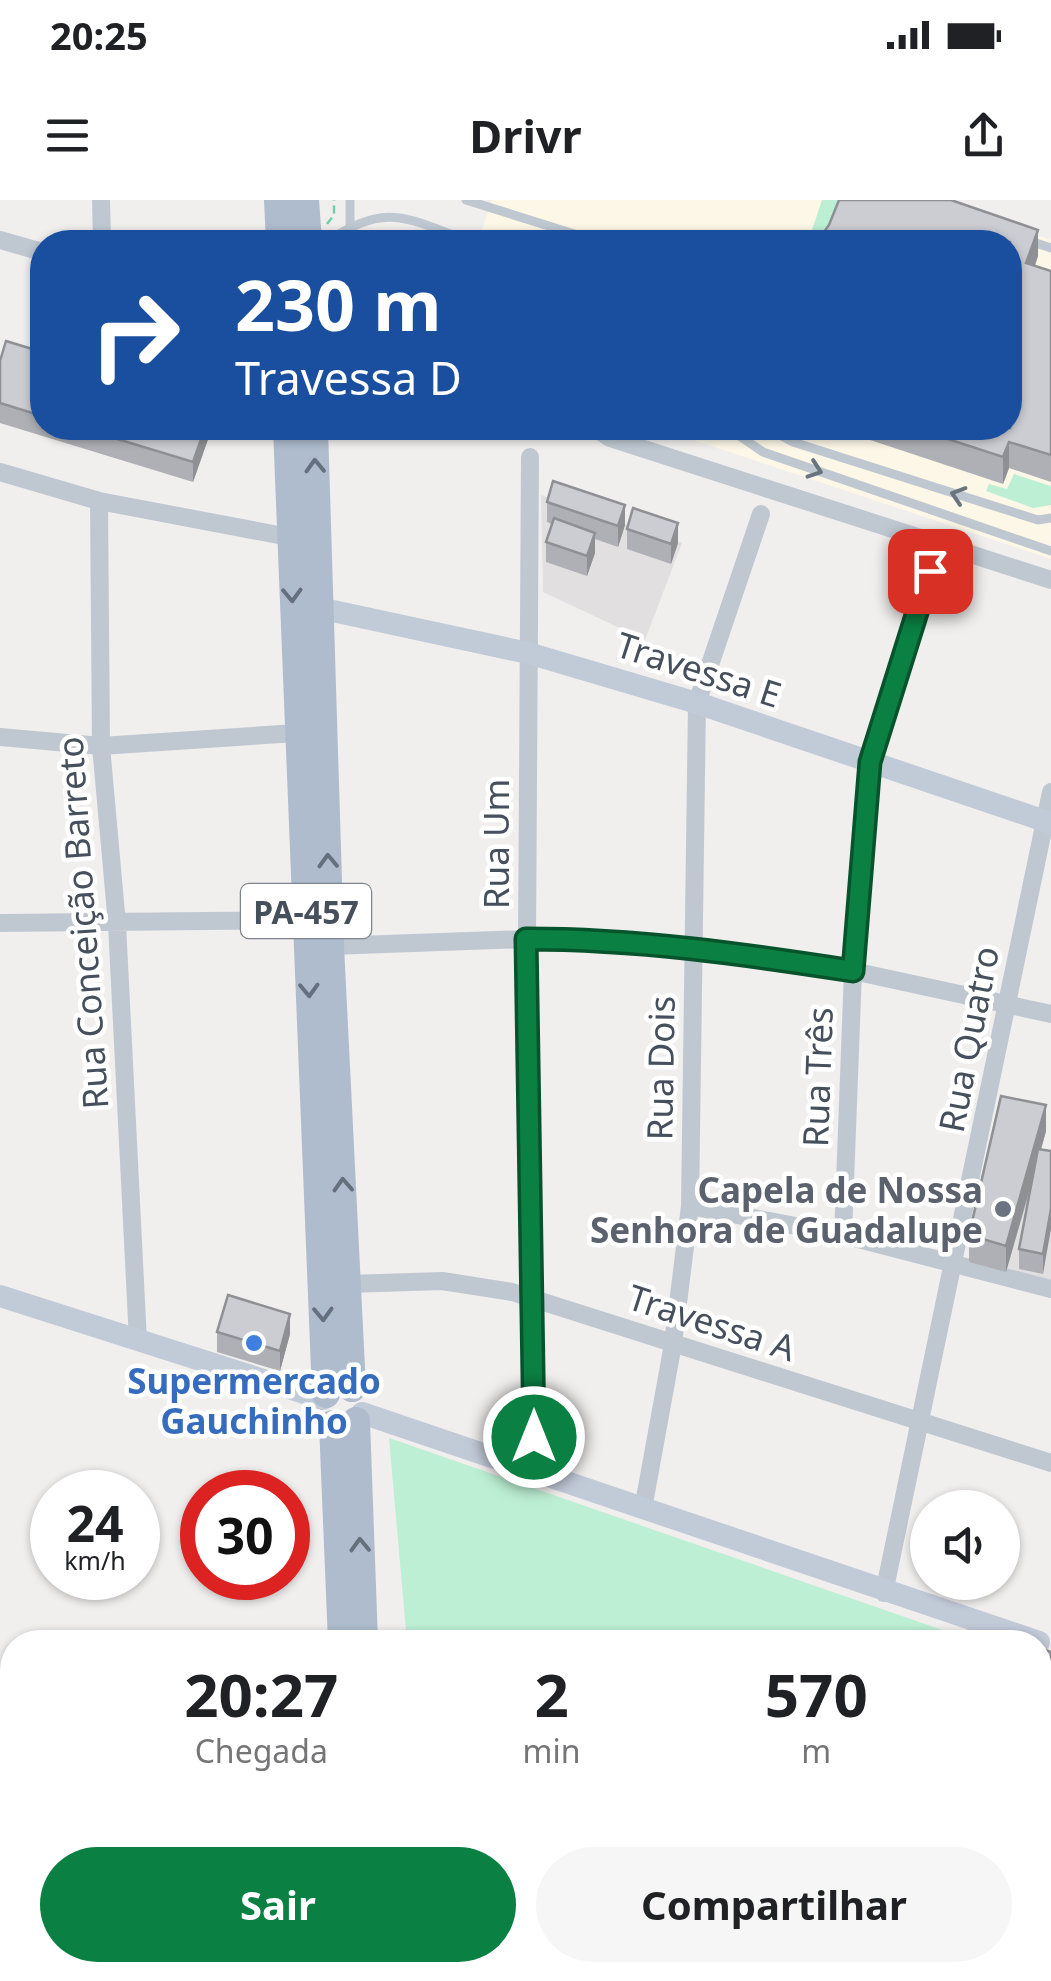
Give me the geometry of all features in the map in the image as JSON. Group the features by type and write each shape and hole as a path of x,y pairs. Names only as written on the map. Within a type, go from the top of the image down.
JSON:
{"main road":[{"path":"278,200 279,230"},
{"path":"305,200 307,230"},
{"name":"PA-457","path":"287,440 306,920 342,1407 363,1630"},
{"name":"PA-457","path":"314,440 330,946 348,1284 342,1407 342,1630"}],"street":[{"path":"101,200 102,230"},
{"path":"0,240 30,249"},
{"path":"616,440 1051,580"},
{"path":"635,440 639,448"},
{"name":"Rua Um","path":"530,458 526,939 534,1471"},
{"path":"0,472 98,501 289,537"},
{"path":"530,485 551,492"},
{"name":"Rua Conceição Barreto","path":"98,501 101,746 117,924 138,1341"},
{"name":"Rua Dois","path":"643,1509 673,1344 690,1206 697,703 760,514"},
{"name":"Rua Três","path":"844,1235 853,971 870,762 930,571"},
{"name":"Travessa E","path":"320,608 528,653 697,703 1048,822"},
{"path":"0,737 101,746 297,733"},
{"name":"Rua Quatro","path":"884,1592 1048,822 1051,792"},
{"path":"0,923 306,920"},
{"path":"330,946 526,939 612,939 694,946 853,971 1051,1014"},
{"path":"690,1206 844,1235 1051,1289"},
{"name":"Travessa A","path":"348,1284 442,1281 534,1300 1051,1463"},
{"path":"0,1296 534,1471 1000,1630"}],"lane":[{"path":"350,200 350,224"},
{"path":"466,200 562,230"},
{"path":"342,230 380,215 436,230"},
{"path":"1022,238 1051,248"},
{"path":"746,440 764,452 1051,551"},
{"path":"789,440 1038,520 1051,518"}],"shaded area":[{"path":"492,200 932,200 1021,230 482,230"},
{"path":"1022,230 1051,240 1051,559 693,440 1022,440"},
{"path":"541,495 682,543 645,640 543,592"},
{"path":"1040,1155 1051,1157 1051,1285 1006,1272"}],"green space":[{"path":"822,200 838,200 828,230 812,230"},
{"path":"1014,474 1051,486 1051,505 1033,508 986,491 989,484 1007,489"},
{"path":"389,1438 942,1630 406,1630"}],"building":[{"path":"839,200 951,200 1038,230 1026,263 1051,271 1051,455 1009,442 1003,457 951,440 1022,440 1022,230 825,230"},
{"path":"6,341 30,348 30,412 0,403 0,361"},
{"path":"121,440 201,440 193,462"},
{"path":"553,481 625,505 618,526 547,502"},
{"path":"633,508 678,523 671,544 627,529"},
{"path":"554,518 595,533 587,556 546,542"},
{"name":"Capela de Nossa Senhora de Guadalupe","path":"1001,1096 1046,1105 1006,1246 969,1235"},
{"path":"1038,1149 1051,1151 1051,1209 1043,1254 1019,1249"},
{"path":"228,1295 290,1314 280,1351 217,1332"}],"place":[{"name":"Capela de Nossa Senhora de Guadalupe","path":"1003,1209"},
{"name":"Supermercado Gauchinho","path":"254,1343"}],"route":[{"path":"534,1437 526,939 612,939 694,946 853,971 870,762 930,571"}]}
